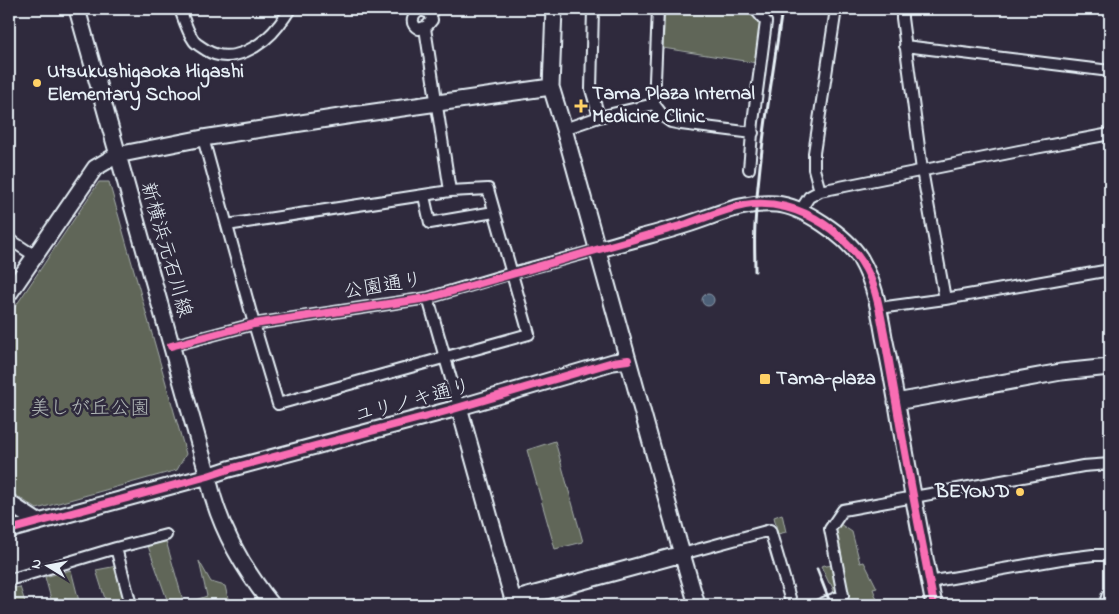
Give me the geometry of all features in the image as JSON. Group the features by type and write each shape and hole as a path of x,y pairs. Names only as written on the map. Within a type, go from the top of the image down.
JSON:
{"street":[{"name":"新横浜元石川線","path":"77,9 208,476 212,497 223,528 239,557 272,605"},
{"path":"180,9 186,27 195,43 211,53 225,57 245,52 262,41 279,26 290,9"},
{"path":"554,9 551,87 697,605"},
{"path":"593,9 591,89 599,117"},
{"path":"658,9 654,104 664,117 671,122 753,133"},
{"path":"749,169 766,22 755,9"},
{"path":"820,191 814,169 814,152 836,9"},
{"path":"902,9 905,46 922,170 945,299"},
{"path":"425,28 450,191"},
{"path":"905,46 1110,70"},
{"path":"9,294 95,168 117,155 203,138 551,87"},
{"path":"564,129 599,117 654,104"},
{"path":"800,211 809,197 820,191 1110,134"},
{"path":"203,138 254,324 278,404 529,334 488,188 450,191 227,225"},
{"path":"424,196 430,223 494,212"},
{"path":"597,250 744,205 778,204 800,211 831,229 850,247 859,257 874,288 879,308 934,605"},
{"path":"9,239 35,256"},
{"name":"公園通り","path":"171,346 254,324 428,298 597,250"},
{"path":"879,308 945,299 1110,270"},
{"path":"428,298 513,602 770,530 792,605"},
{"name":"ユリノキ通り","path":"9,530 208,476 229,468 459,407 613,362 628,360"},
{"path":"896,402 1061,372 1110,367"},
{"path":"818,605 843,595 830,529 843,510 1083,466 1110,464"},
{"path":"9,503 38,522"},
{"path":"9,580 166,535"},
{"path":"116,548 132,605"},
{"path":"929,582 1093,554 1110,554"},
{"path":"1107,605 1110,596"}],"green space":[{"path":"665,9 750,9 761,25 757,63 663,48"},
{"name":"美しが丘公園","path":"99,182 109,182 186,454 177,470 37,509 9,491 9,316"},
{"path":"555,441 583,542 555,549 527,450"},
{"path":"782,514 786,532 778,534 774,517"},
{"path":"837,522 852,532 860,563 864,562 877,588 873,589 879,605 837,605 832,530"},
{"path":"166,541 184,604 207,596 199,561 211,582 225,586 229,602 224,605 169,605 148,546"},
{"path":"834,565 839,593 833,595 834,591 821,566"},
{"path":"117,566 128,605 107,605 96,570"},
{"path":"71,570 80,605 68,605 66,599 51,599 45,577"},
{"path":"20,587 26,605 9,605 9,589"}],"water":[{"path":"706,294 710,294 714,300 710,306 706,306 702,302 702,298"}],"railway":[{"path":"755,271 757,198 766,117 782,9"},
{"path":"817,569 831,605"}],"cycle path":[{"path":"171,346 254,324 428,298 687,224 745,205 765,204 786,207 824,224 840,237 855,252 866,269 874,288 881,316 934,605"},
{"path":"9,530 450,410 613,362 628,360"}],"place":[{"name":"Utsukushigaoka Higashi Elementary School","path":"37,83"},
{"name":"Tama Plaza Internal Medicine Clinic","path":"581,106"},
{"name":"Tama-plaza","path":"765,379"},
{"name":"BEYOND","path":"1020,492"}]}
